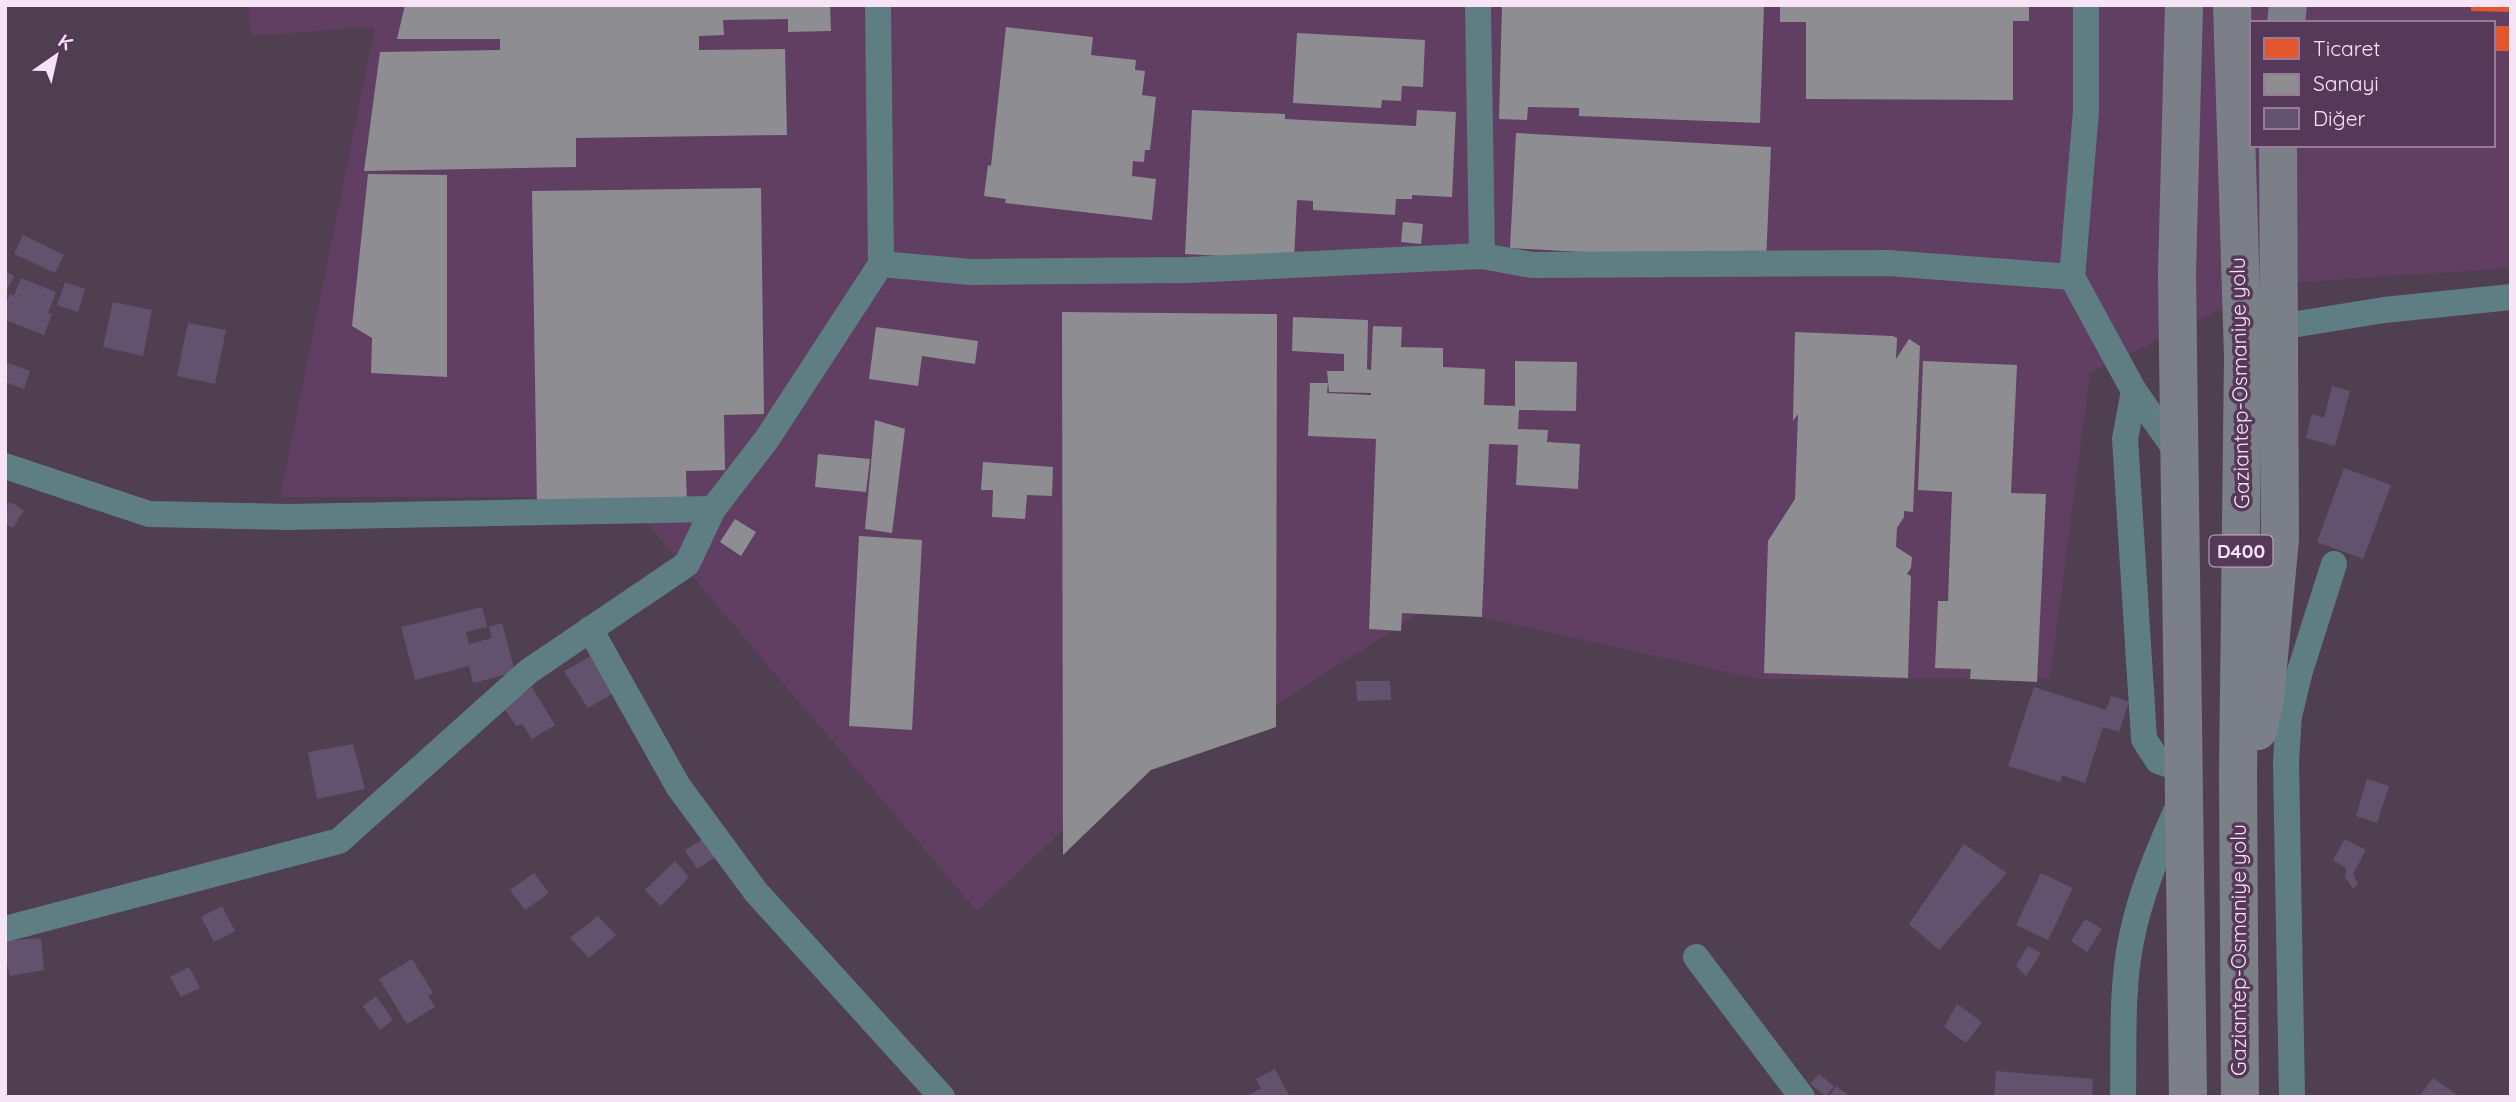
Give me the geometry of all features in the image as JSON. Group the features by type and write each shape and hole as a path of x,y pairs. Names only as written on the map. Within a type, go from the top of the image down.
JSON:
{"highway":[{"name":"D400","path":"2164,5 2163,157 2177,274"},
{"name":"D400","path":"2184,5 2177,274 2188,1097"},
{"name":"Gaziantep-Osmaniye yolu","path":"2232,5 2243,357 2238,774 2240,1097"},
{"name":"D400","path":"2239,257 2256,147"},
{"path":"2238,774 2257,737 2264,699 2280,539 2278,147"}],"street":[{"path":"5,929 339,841 529,671 687,564 713,509 768,439 881,264 878,5"},
{"path":"1478,5 1482,256"},
{"path":"2086,5 2086,110 2072,277 2134,391 2178,453"},
{"path":"881,264 971,272 1188,270 1482,256 1532,265 1888,263 2072,277"},
{"path":"2279,327 2385,310 2511,297"},
{"path":"2123,1097 2130,943 2147,881 2184,782 2158,761 2144,738 2125,439 2134,391"},
{"path":"5,466 149,514 287,517 713,509"},
{"path":"2292,1097 2286,761 2289,716 2300,671 2334,564"},
{"path":"590,629 678,786 756,892 942,1097"},
{"path":"1696,957 1802,1097"}],"shaded area":[{"path":"248,5 2511,5 2511,268 2289,283 2288,277 2090,373 2050,679 1758,679 1431,606 1261,714 1150,748 977,911 625,497 280,497 375,27 251,36"}],"building: Ticaret":[{"path":"2471,5 2511,5 2511,12 2471,11"},
{"path":"2495,26 2511,26 2511,51 2495,51"}],"building: Sanayi":[{"path":"405,5 830,5 831,31 788,32 788,19 723,20 724,35 699,36 699,50 785,49 787,135 576,138 576,167 364,171 380,52 500,50 500,39 397,39"},
{"path":"1502,5 1764,5 1760,123 1579,116 1579,108 1528,107 1527,120 1499,119"},
{"path":"1780,5 2029,5 2029,21 2013,21 2013,100 1806,99 1806,22 1780,22"},
{"path":"1006,27 1093,37 1091,55 1136,60 1135,70 1145,71 1142,95 1156,97 1150,150 1145,150 1144,162 1133,161 1132,176 1156,179 1152,220 1005,203 1006,199 984,196 988,165 991,166"},
{"path":"1297,33 1425,40 1423,87 1402,86 1401,101 1382,100 1381,108 1293,103"},
{"path":"1192,110 1285,114 1285,119 1416,126 1417,110 1456,112 1452,197 1412,195 1412,199 1396,199 1395,215 1313,210 1313,201 1297,200 1294,260 1185,254"},
{"path":"1516,133 1771,147 1766,262 1510,248"},
{"path":"368,174 447,175 447,377 371,373 372,338 352,326"},
{"path":"761,188 764,414 724,415 725,470 686,471 687,505 537,507 532,191"},
{"path":"1403,222 1423,224 1421,244 1401,242"},
{"path":"1062,312 1277,314 1276,727 1151,770 1063,855"},
{"path":"1293,317 1368,320 1367,369 1371,370 1373,326 1402,327 1401,347 1443,348 1443,367 1485,369 1484,405 1515,406 1515,361 1577,362 1576,411 1519,410 1518,429 1548,430 1547,442 1580,444 1578,489 1516,485 1518,445 1489,444 1482,617 1402,613 1401,631 1369,629 1376,439 1308,436 1310,383 1328,383 1327,393 1371,393 1329,392 1327,371 1344,371 1344,354 1292,351"},
{"path":"876,327 978,341 975,364 922,356 918,386 869,379"},
{"path":"1795,332 1893,336 1897,338 1896,359 1909,339 1920,346 1913,512 1904,511 1904,517 1897,528 1896,547 1912,557 1911,568 1907,574 1911,576 1908,678 1764,673 1768,541 1795,499 1798,414 1793,421"},
{"path":"1923,361 2017,365 2011,493 2046,494 2037,682 1970,679 1971,669 1935,668 1938,601 1948,601 1952,492 1918,490"},
{"path":"875,420 905,429 892,533 865,529"},
{"path":"818,454 870,459 866,492 815,487"},
{"path":"983,462 1053,467 1052,496 1027,495 1025,519 992,517 993,490 981,490"},
{"path":"735,519 756,532 741,556 720,542"},
{"path":"859,536 922,540 912,730 849,726"}],"building: Diğer":[{"path":"23,235 64,255 55,273 14,254"},
{"path":"5,271 14,276 5,294"},
{"path":"21,278 56,292 44,335 5,320 5,306 10,294 14,296"},
{"path":"65,282 85,289 78,312 57,305"},
{"path":"113,302 152,310 143,356 103,347"},
{"path":"188,323 226,330 215,384 177,376"},
{"path":"5,362 30,371 24,389 5,382"},
{"path":"2332,386 2350,391 2335,446 2306,438 2312,414 2324,418"},
{"path":"2344,468 2391,485 2363,559 2317,542"},
{"path":"10,502 24,510 13,528 5,524 5,509"},
{"path":"482,607 487,627 466,632 469,644 492,638 489,627 502,623 515,672 473,683 469,666 415,680 401,627"},
{"path":"593,655 614,693 588,708 564,671"},
{"path":"1356,681 1390,681 1391,700 1357,701"},
{"path":"532,687 555,725 532,739 522,724 516,726 504,708"},
{"path":"2034,687 2106,710 2111,696 2129,702 2119,732 2103,727 2085,783 2062,775 2060,782 2008,766"},
{"path":"353,744 365,789 317,799 308,752"},
{"path":"2367,779 2389,786 2377,823 2356,816"},
{"path":"716,831 728,849 697,869 685,850"},
{"path":"2345,839 2366,850 2353,874 2358,884 2353,889 2345,877 2346,868 2333,860"},
{"path":"1964,844 2007,873 1939,950 1909,924"},
{"path":"675,861 689,877 661,906 645,890"},
{"path":"534,873 549,893 525,910 510,890"},
{"path":"2041,873 2073,888 2048,940 2016,925"},
{"path":"222,906 235,931 214,942 201,917"},
{"path":"598,916 616,935 589,958 570,938"},
{"path":"2085,919 2102,929 2087,952 2071,941"},
{"path":"41,938 44,970 10,976 5,956 5,941"},
{"path":"2028,946 2041,953 2026,976 2016,966"},
{"path":"412,959 433,993 428,996 435,1007 407,1024 379,979"},
{"path":"189,967 200,988 181,997 170,977"},
{"path":"376,996 393,1020 380,1030 363,1006"},
{"path":"1957,1004 1982,1022 1966,1043 1944,1027"},
{"path":"1275,1069 1290,1097 1245,1097 1261,1088 1256,1079"},
{"path":"1996,1071 2093,1079 2092,1097 1994,1097"},
{"path":"1819,1074 1834,1086 1826,1096 1810,1084"},
{"path":"2433,1078 2460,1097 2419,1097"},
{"path":"1836,1086 1851,1097 1829,1097"}]}
